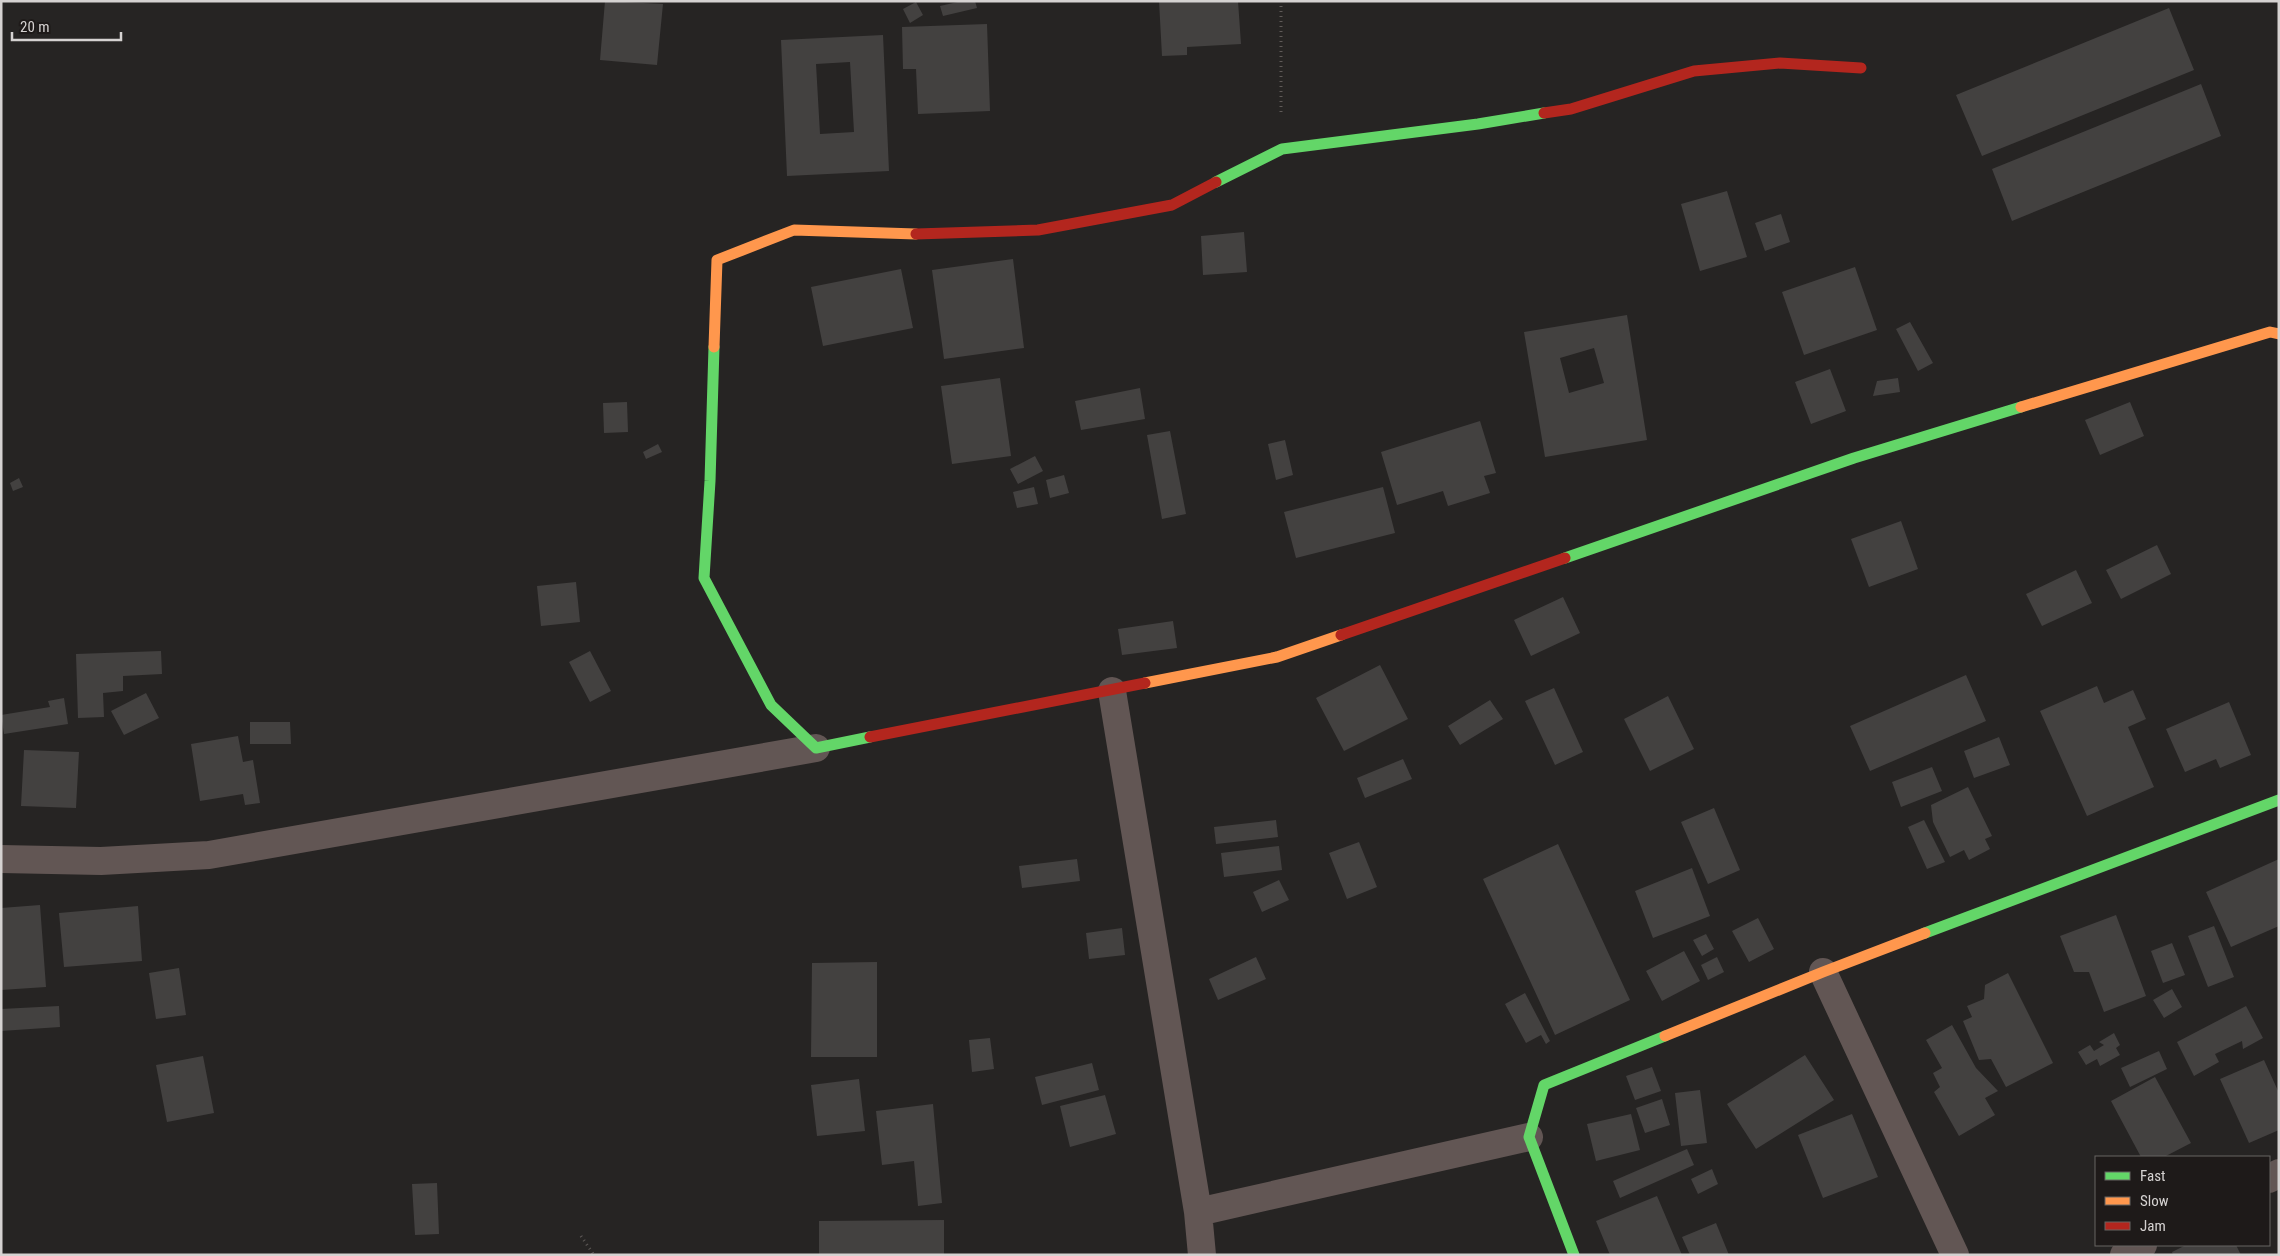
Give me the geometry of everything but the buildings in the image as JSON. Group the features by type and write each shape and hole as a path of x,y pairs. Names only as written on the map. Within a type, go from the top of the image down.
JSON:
{"street":[{"path":"816,748 771,705 704,578 710,481 717,260 794,230 932,234 1038,230 1172,205 1282,149 1478,124 1570,109 1694,71 1780,63 1861,68"},
{"path":"1,859 101,861 209,855 816,748 1277,657 1854,458 2270,332 2279,334"},
{"path":"1112,691 1198,1212 1202,1255"},
{"path":"1574,1255 1528,1137 1544,1085 1822,972 2279,800"},
{"path":"1822,972 1955,1255"},
{"path":"1198,1212 1528,1137"},
{"path":"2124,1255 2141,1246"}],"path":[{"path":"1281,1 1282,149"},
{"path":"581,1236 594,1255"}],"traffic: fast":[{"path":"1216,182 1282,149 1478,124 1544,113"},
{"path":"714,347 710,481 704,578 771,705 816,748 870,737"},
{"path":"1565,558 1854,458 2021,407"},
{"path":"1925,933 2279,800"},
{"path":"1574,1255 1529,1137 1544,1085 1665,1036"}],"traffic: slow":[{"path":"714,347 717,260 794,230 916,234"},
{"path":"2021,407 2270,332 2279,334"},
{"path":"1145,683 1277,657 1341,635"},
{"path":"1665,1036 1925,933"}],"traffic: jam":[{"path":"1544,113 1571,109 1694,71 1780,63 1861,68"},
{"path":"916,234 1038,230 1172,205 1216,182"},
{"path":"1341,635 1565,558"},
{"path":"870,737 1145,683"}]}
